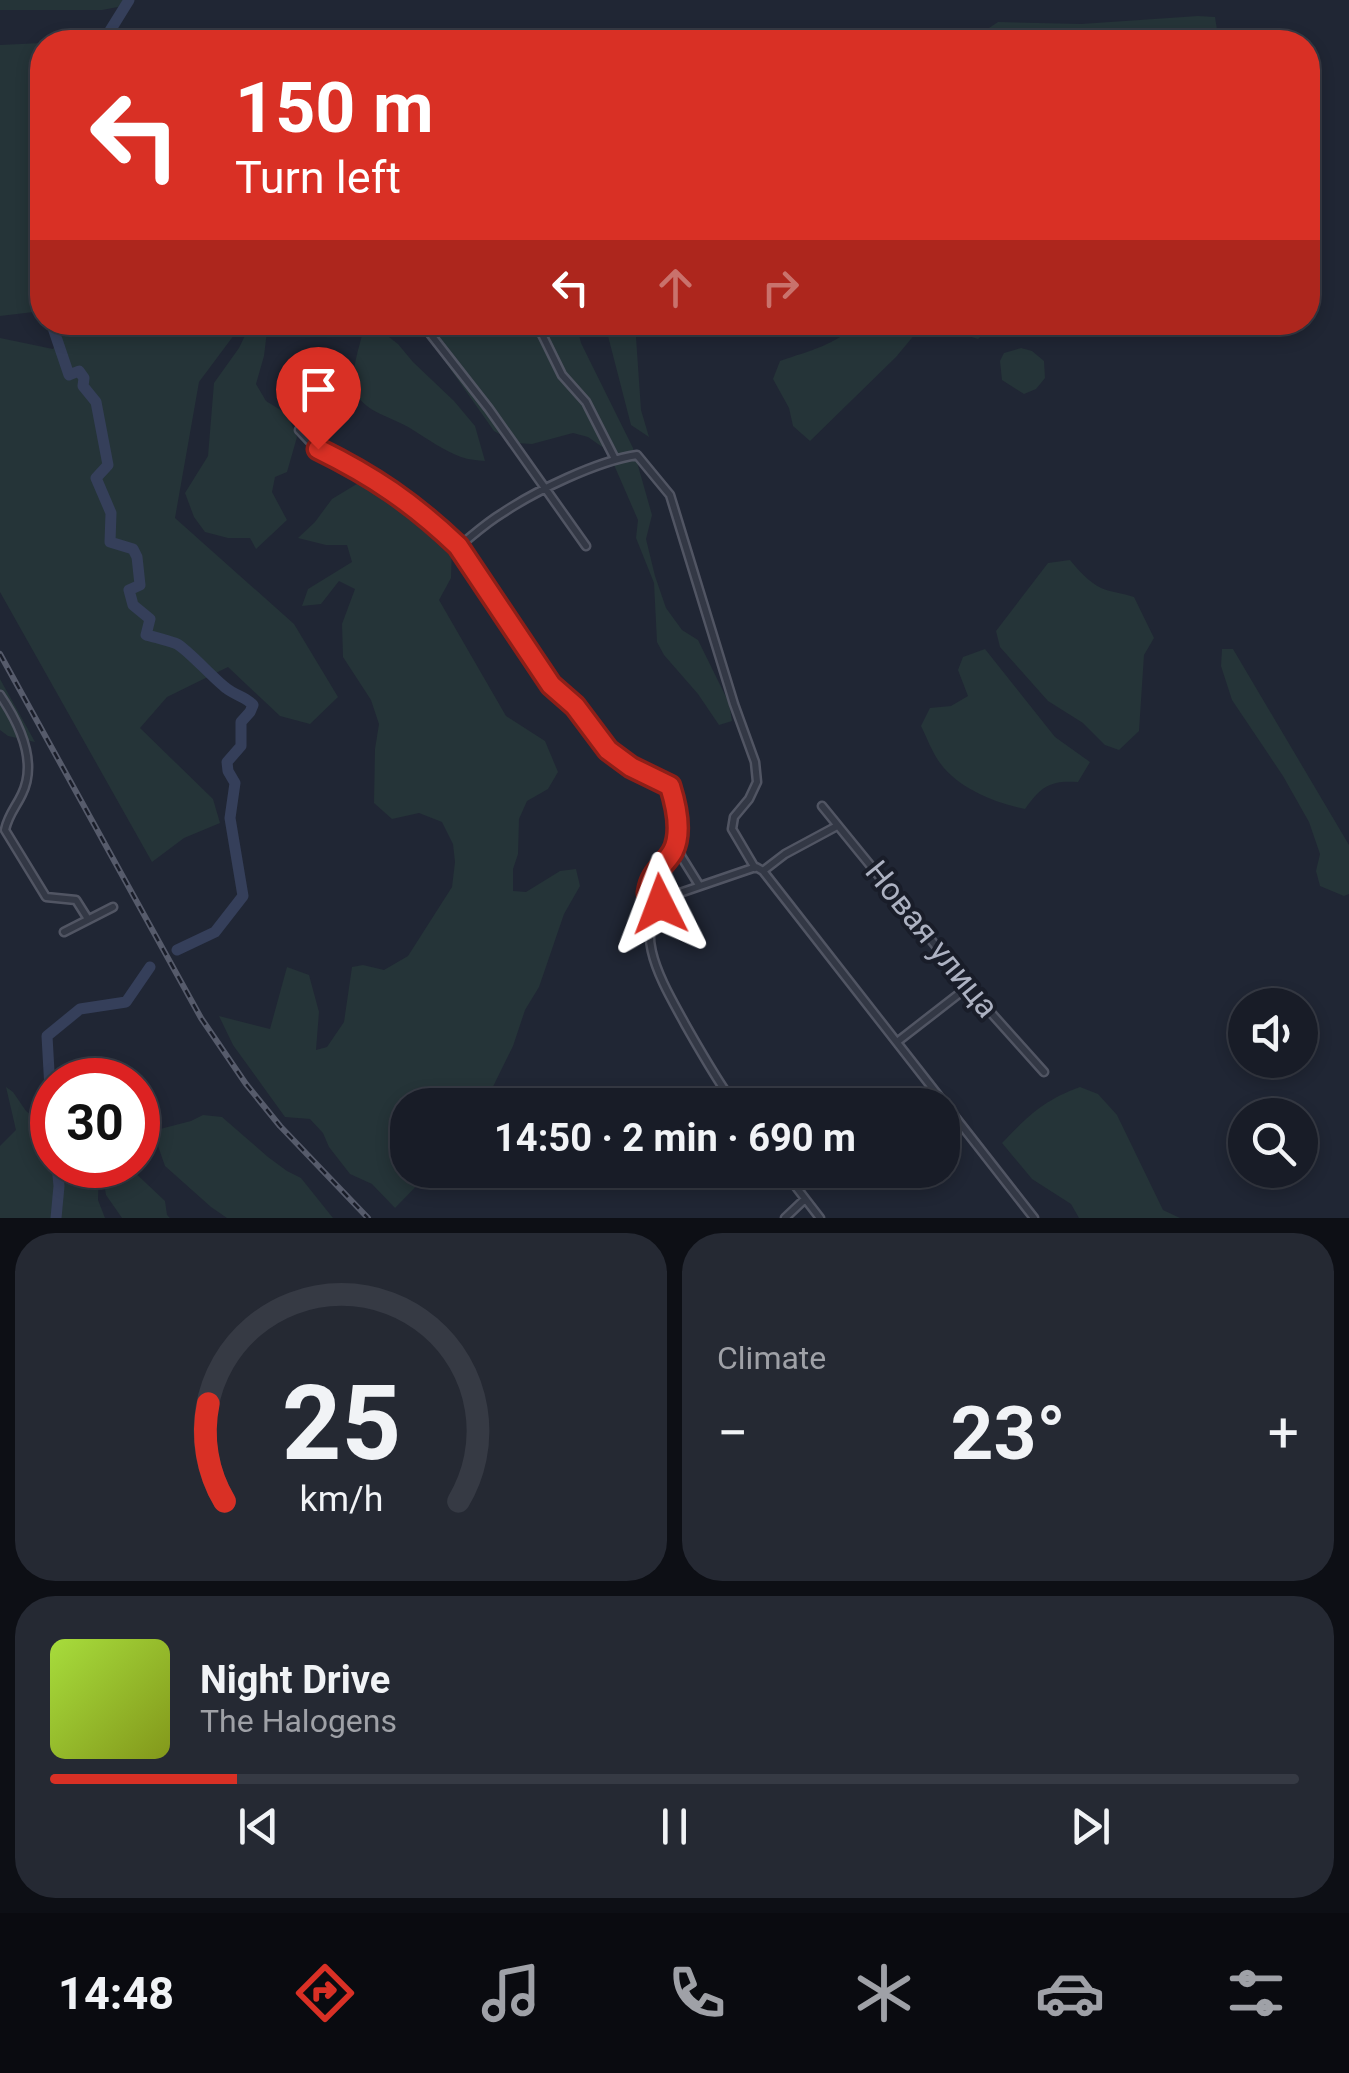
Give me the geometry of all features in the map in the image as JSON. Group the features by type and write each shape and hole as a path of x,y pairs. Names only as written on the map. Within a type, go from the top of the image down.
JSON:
{"street":[{"path":"431,335 586,546"},
{"path":"542,335 562,375 586,402 615,458"},
{"path":"298,430 318,449 366,473 422,512 458,546 551,685 575,706 608,750 631,767 670,786 681,856 699,885"},
{"path":"458,546 502,513 546,490 615,458 637,456 670,495 755,762 756,782 749,799 734,817 732,829 759,869 1034,1218"},
{"path":"0,695 17,720 29,777 22,797 7,818 5,830 46,898 76,900 88,919"},
{"name":"Новая улица","path":"822,806 1044,1072"},
{"path":"678,832 672,852 649,884 648,893 654,898 663,900 699,885 759,869 837,826"},
{"path":"663,900 651,924 650,940 657,971 723,1088"},
{"path":"64,932 112,906"},
{"path":"897,1042 969,986"},
{"path":"796,1188 820,1218"},
{"path":"784,1218 804,1199"}],"shaded area":[{"path":"0,0 125,0 123,6 102,10 0,10"},
{"path":"1198,16 1215,17 1217,30 986,30 998,22 1081,24"},
{"path":"30,44 30,312 0,316 0,45"},
{"path":"63,335 234,335 199,382 175,518 294,624 338,697 310,724 280,716 228,667 167,697 140,728 213,799 220,823 184,838 152,862 0,592 0,338 53,349"},
{"path":"245,335 267,335 256,384 266,401 287,414 297,437 287,472 275,477 272,492 287,520 256,549 250,538 205,532 185,493 208,456 214,383"},
{"path":"362,335 386,335 398,344 475,426 485,461 454,454 364,404 355,390 356,358"},
{"path":"426,335 579,335 633,448 652,515 646,539 666,608 682,630 698,640 729,703 732,721 719,725 657,642 654,583 636,538 638,520 608,451 588,437 573,433 532,444 516,443 494,431"},
{"path":"635,335 641,410 649,437 631,425 608,336"},
{"path":"842,335 914,335 810,441 793,426 789,408 773,379 780,361"},
{"path":"1021,348 1044,361 1045,378 1036,389 1024,394 1002,380 1000,361 1004,353"},
{"path":"360,482 433,518 452,545 451,578 439,600 506,716 545,741 558,772 548,789 527,801 519,819 513,891 526,892 560,871 576,869 580,886 564,914 539,987 525,1010 492,1088 390,1088 390,1188 414,1188 395,1208 372,1184 350,1174 310,1119 285,1117 233,1045 219,1016 270,1029 287,967 309,975 319,1012 316,1050 327,1047 344,1022 352,967 363,965 384,970 408,956 452,887 453,844 442,822 419,813 392,819 374,803 379,724 371,700 343,657 342,624 355,589 339,581 321,604 302,606 308,589 352,562 347,545 298,538 332,499"},
{"path":"1070,560 1097,585 1134,597 1154,638 1144,655 1139,731 1119,750 1105,745 1083,723 1048,701 1000,647 996,631 1048,563"},
{"path":"985,649 1055,737 1090,762 1078,782 1047,786 1025,809 990,798 957,780 937,759 921,726 930,708 951,706 968,696 958,670 963,657"},
{"path":"1222,649 1233,649 1349,845 1349,894 1344,896 1320,886 1316,871 1320,854 1309,822 1232,700 1221,666"},
{"path":"0,679 35,742 8,736 0,730"},
{"path":"6,1087 30,1114 30,1188 98,1188 105,1218 0,1218 0,1146 16,1130"},
{"path":"1080,1087 1098,1094 1117,1115 1163,1210 1180,1218 1079,1218 1071,1204 1032,1179 1002,1143 1037,1110"},
{"path":"203,1115 222,1117 268,1157 301,1178 333,1218 227,1218 165,1166 160,1152 160,1129"},
{"path":"105,1188 151,1188 165,1201 170,1218 122,1218"}],"waterway":[{"path":"110,30 129,0"},
{"path":"55,335 69,375 79,371 84,378 83,386 96,402 108,465 96,478 111,513 110,542 133,549 137,557 140,585 129,590 133,605 150,619 146,635 177,644 226,688 253,705 241,722 241,746 227,762 235,783 230,818 243,896 215,932 177,950"},
{"path":"48,1058 47,1036 80,1009 126,1002 150,967"},
{"path":"56,1218 59,1188"}],"railway":[{"path":"0,654 201,1018 280,1126 368,1218"}],"route":[{"path":"318,449 366,473 422,512 458,546 551,685 575,706 608,750 631,767 670,786 678,832 672,852 654,875 648,893 663,900 660,904"}]}
